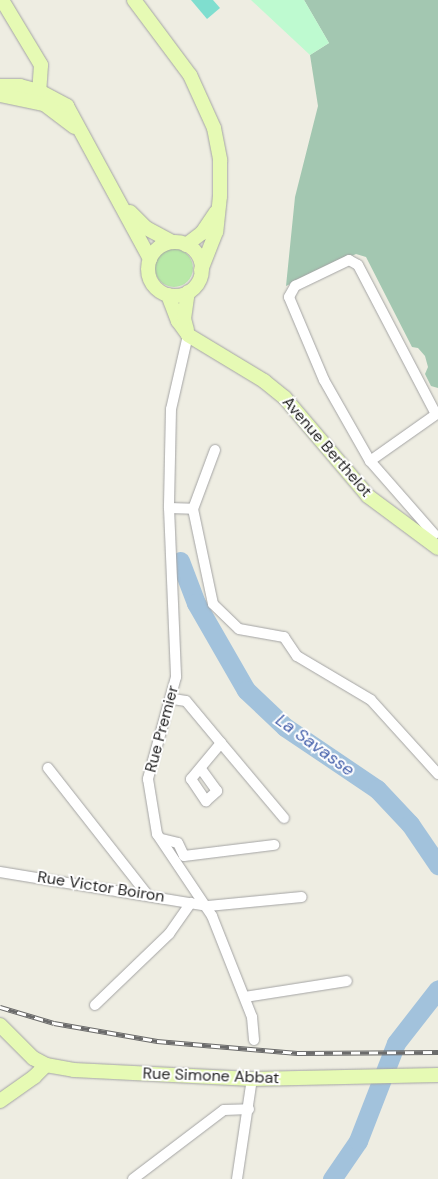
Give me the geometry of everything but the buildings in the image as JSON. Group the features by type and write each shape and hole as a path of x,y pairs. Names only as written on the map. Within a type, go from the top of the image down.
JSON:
{"main road":[{"path":"2,0 41,64 36,95"},
{"path":"0,86 20,86 36,95 57,111 83,137 122,203 150,259 150,277 160,291 168,295 188,292 198,283 216,232 219,207 220,160 208,109 190,75 134,0"},
{"path":"0,95 36,95"},
{"path":"122,203 146,228 179,243 198,255 202,270"},
{"path":"150,259 158,248 179,243 208,225 219,207"},
{"path":"188,292 184,319 188,335"},
{"name":"Avenue Berthelot","path":"168,295 178,321 188,335 264,381 285,398 368,496 433,544"},
{"name":"Rue Simone Abbat","path":"0,1025 33,1058 46,1065 74,1070 252,1079 438,1075"},
{"path":"0,1101 34,1077 46,1065"}],"street":[{"path":"0,10 14,18"},
{"path":"370,462 437,413 358,265 349,260 295,286 289,297 324,380 370,462 434,534 433,544"},
{"name":"Rue Premier","path":"188,335 171,409 169,508 176,677 173,699 148,779 157,834 212,916 245,997 254,1040"},
{"path":"215,450 193,508 213,604 223,616 239,629 284,637 297,656 371,700 438,774"},
{"path":"169,508 193,508"},
{"path":"173,699 186,701 284,818"},
{"path":"201,769 221,743"},
{"path":"48,768 146,893"},
{"path":"162,839 178,843 184,856 274,845"},
{"name":"Rue Victor Boiron","path":"0,872 146,893 190,903 202,903 208,906 302,897"},
{"path":"95,1005 169,934 190,903"},
{"path":"245,997 347,980"},
{"path":"237,1179 252,1079"},
{"path":"133,1179 224,1110 249,1109"}],"green space":[{"path":"251,0 304,0 329,43 310,55"},
{"path":"304,0 438,0 438,388 431,386 425,374 428,367 425,356 418,348 412,347 366,257 356,254 286,286 295,197 318,106 310,55 329,43"},
{"path":"174,249 188,254 193,268 188,282 174,287 160,282 155,268 160,254"}],"shaded area":[{"path":"191,0 213,0 220,8 207,19"}],"waterway":[{"name":"La Savasse","path":"180,561 196,603 246,690 285,727 377,789 410,824 438,865"},
{"name":"La Savasse","path":"332,1179 358,1141 396,1043 438,989"}],"railway":[{"path":"0,1007 54,1023 157,1041 297,1053 438,1052"}]}
